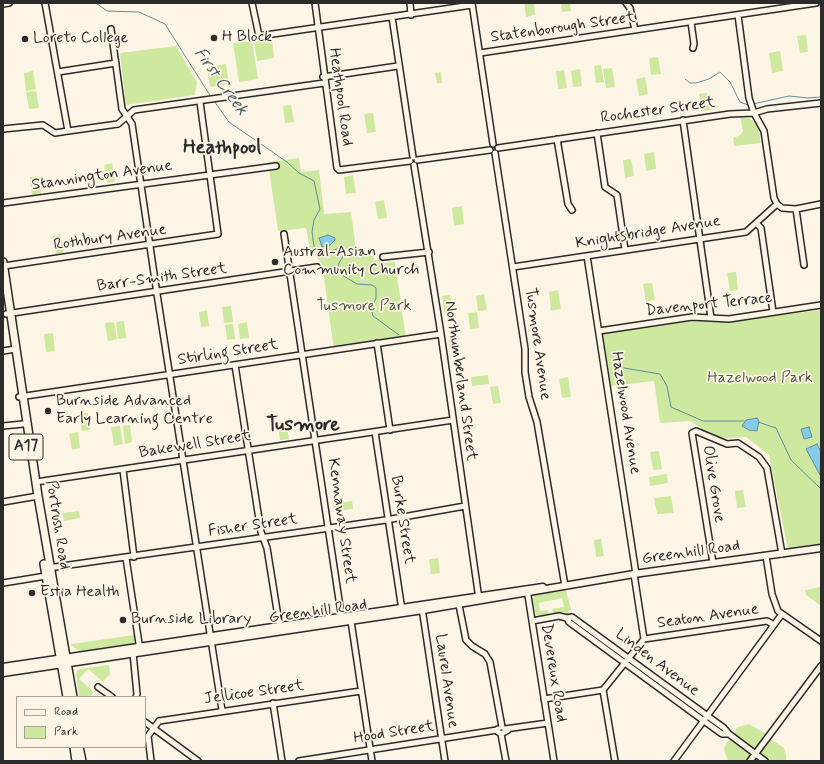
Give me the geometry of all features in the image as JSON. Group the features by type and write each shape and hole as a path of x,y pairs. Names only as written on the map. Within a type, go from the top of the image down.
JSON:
{"highway":[{"name":"Portrush Road","path":"3,264 8,313 36,482 36,497"},
{"name":"Portrush Road","path":"3,293 8,313"},
{"name":"Portrush Road","path":"21,396 23,424 64,660 67,696"},
{"name":"Portrush Road","path":"47,568 46,576 73,696"},
{"path":"74,748 76,761"},
{"path":"79,748 82,761"}],"main road":[{"name":"Greenhill Road","path":"3,673 64,660 479,599 635,574 821,548"},
{"name":"Greenhill Road","path":"342,618 350,620 402,610"},
{"name":"Greenhill Road","path":"3,667 133,653 140,649"}],"street":[{"path":"3,4 9,3"},
{"path":"46,3 56,70 58,72 68,131"},
{"path":"252,3 259,36 472,4 496,146 492,151 413,161"},
{"name":"Heathpool Road","path":"315,3 323,77 336,165 339,170 413,161"},
{"path":"410,3 411,14"},
{"path":"626,3 630,8 635,30"},
{"name":"Statenborough Street","path":"480,53 816,3"},
{"path":"738,15 751,104 754,113 764,131 774,198 777,204 782,208 796,209 821,204"},
{"name":"Northumberland Street","path":"392,17 398,66 429,252 479,599"},
{"path":"692,22 693,48"},
{"path":"112,28 122,109 132,124 142,184 156,292 171,374 182,460 222,710"},
{"path":"58,72 116,63"},
{"path":"323,77 398,66"},
{"path":"3,129 43,125 55,133 118,124 134,110 200,102 324,83"},
{"path":"200,102 211,174"},
{"name":"Rochester Street","path":"496,146 557,139 736,113 754,113 767,108 821,103"},
{"path":"683,120 711,318"},
{"path":"597,133 605,186 617,195 625,250"},
{"path":"557,139 568,204 572,210"},
{"name":"Tusmore Avenue","path":"492,151 513,267 525,349 525,372 529,397 537,422 565,586"},
{"name":"Stannington Avenue","path":"3,204 276,166"},
{"name":"Rothbury Avenue","path":"3,264 150,246 216,236 219,233 211,174"},
{"name":"Knightsbridge Avenue","path":"513,267 746,232 777,204"},
{"path":"796,209 804,265"},
{"path":"756,223 761,228 773,312"},
{"name":"Kennaway Street","path":"284,234 342,618"},
{"path":"383,257 429,252"},
{"name":"Hazelwood Avenue","path":"587,256 644,639"},
{"name":"Barr-Smith Street","path":"8,313 317,267"},
{"name":"Davenport Terrace","path":"599,331 692,317 729,319 821,305"},
{"name":"Stirling Street","path":"21,396 441,334"},
{"path":"377,343 390,430"},
{"path":"3,351 14,350"},
{"path":"235,365 247,450 262,537 267,548 280,628"},
{"name":"Bakewell Street","path":"36,482 453,420"},
{"path":"3,426 23,424"},
{"name":"Olive Grove","path":"713,563 692,433 696,431 727,444 738,443 759,457 767,468 782,554"},
{"name":"Burke Street","path":"375,432 402,610"},
{"path":"123,470 134,557"},
{"path":"3,502 36,497"},
{"name":"Fisher Street","path":"47,568 196,548 465,506"},
{"path":"766,556 773,599 778,611 821,641"},
{"path":"126,558 140,649"},
{"path":"3,583 46,576"},
{"name":"Devereux Road","path":"528,591 554,761"},
{"path":"459,602 466,640 472,646 485,654 490,662 506,761"},
{"name":"Laurel Avenue","path":"422,607 445,761"},
{"path":"674,761 708,717 782,614"},
{"name":"Linden Avenue","path":"532,621 559,616 567,618 572,617 727,731 765,761"},
{"name":"Linden Avenue","path":"567,618 569,622 722,734 729,734"},
{"path":"350,620 372,761"},
{"name":"Seaton Avenue","path":"644,639 767,622 774,625"},
{"path":"582,631 585,626"},
{"path":"544,699 603,690 644,639"},
{"path":"133,653 136,696"},
{"path":"750,761 821,666"},
{"path":"98,687 111,696"},
{"path":"603,690 615,761"},
{"name":"Jellicoe Street","path":"153,727 159,721 222,710 361,691"},
{"path":"273,703 282,761"},
{"path":"146,723 198,761"},
{"name":"Hood Street","path":"299,761 548,724"},
{"path":"151,761 148,736 153,727"}],"green space":[{"path":"524,3 534,3 535,15 526,17"},
{"path":"561,3 570,3 571,11 562,12"},
{"path":"806,35 808,52 800,53 797,36"},
{"path":"272,39 274,58 257,61 254,41"},
{"path":"252,41 258,79 239,82 233,43"},
{"path":"176,46 197,82 195,95 126,105 120,53"},
{"path":"780,51 783,71 772,73 769,53"},
{"path":"658,57 661,74 651,75 649,58"},
{"path":"226,64 229,84 210,87 207,67"},
{"path":"601,65 604,82 596,83 594,66"},
{"path":"612,68 615,87 606,88 603,69"},
{"path":"580,69 582,86 573,87 571,71"},
{"path":"564,70 567,88 558,89 556,71"},
{"path":"33,71 36,89 26,91 24,73"},
{"path":"441,72 442,83 437,83 435,73"},
{"path":"645,77 648,94 639,96 636,79"},
{"path":"36,91 39,108 29,109 26,92"},
{"path":"707,93 710,110 701,111 699,94"},
{"path":"291,105 294,122 285,123 283,106"},
{"path":"373,113 376,132 367,133 364,114"},
{"path":"740,117 749,118 758,126 761,143 734,146 733,138 740,135 743,131"},
{"path":"654,152 656,169 646,171 644,154"},
{"name":"Tusmore Park","path":"299,158 301,172 319,170 324,214 351,212 357,257 373,255 374,260 383,260 383,263 395,262 406,339 334,350 322,264 310,249 306,228 278,231 268,162"},
{"path":"631,159 634,176 625,178 623,160"},
{"path":"112,163 115,182 107,183 104,165"},
{"path":"353,175 356,193 346,194 344,177"},
{"path":"39,176 41,194 32,195 30,177"},
{"path":"384,200 387,218 378,219 375,202"},
{"path":"462,206 464,224 454,226 452,208"},
{"path":"60,235 64,253 56,254 52,236"},
{"path":"736,272 738,290 730,291 727,273"},
{"path":"652,283 655,300 646,302 643,284"},
{"path":"558,290 561,309 551,311 549,292"},
{"path":"484,294 487,310 478,311 476,296"},
{"path":"450,295 453,311 444,312 442,296"},
{"path":"231,306 233,322 224,323 222,307"},
{"path":"207,310 209,326 201,327 199,312"},
{"name":"Hazelwood Park","path":"821,310 821,545 788,550 769,455 746,437 717,439 690,421 660,423 654,381 611,386 603,334 691,321 727,322"},
{"path":"477,312 479,328 470,329 468,313"},
{"path":"124,321 126,338 118,339 116,322"},
{"path":"114,322 117,339 108,341 105,323"},
{"path":"247,322 249,338 240,339 238,324"},
{"path":"233,324 235,339 227,340 225,325"},
{"path":"53,333 55,351 46,352 44,334"},
{"path":"488,375 489,384 472,386 471,377"},
{"path":"568,377 571,397 562,398 559,379"},
{"path":"498,386 501,403 493,404 490,387"},
{"path":"88,413 90,430 82,431 79,414"},
{"path":"286,421 289,439 280,440 277,422"},
{"path":"130,425 132,442 125,444 123,426"},
{"path":"120,426 123,444 114,446 111,427"},
{"path":"78,432 80,448 72,450 69,434"},
{"path":"659,451 662,469 653,470 650,452"},
{"path":"667,474 668,483 650,486 649,477"},
{"path":"743,490 746,507 737,508 735,491"},
{"path":"671,496 674,513 657,514 654,498"},
{"path":"352,501 353,509 334,511 333,503"},
{"path":"79,511 80,518 64,521 62,513"},
{"path":"601,539 604,556 596,557 594,540"},
{"path":"438,558 440,573 431,574 429,559"},
{"path":"821,587 821,606 806,595 805,590"},
{"path":"566,590 571,609 568,614 553,614 552,609 564,607 562,598 539,603 540,611 548,610 549,615 536,615 533,599 535,595"},
{"path":"135,635 134,645 79,651 71,645 71,644"},
{"path":"109,665 110,674 103,682 88,669 79,679 94,692 91,696 79,696 76,673 79,669"},
{"path":"749,724 766,734 754,749 735,734 735,730 738,727"},
{"path":"769,738 784,748 786,761 770,761 760,754 760,751"},
{"path":"730,740 749,753 750,756 747,761 728,761 724,749 726,743"}],"water":[{"path":"328,235 335,238 335,240 329,246 322,247 319,238"},
{"path":"757,418 759,421 757,431 749,430 742,426 746,420"},
{"path":"809,427 812,437 804,439 801,429"},
{"path":"817,444 821,452 820,475 806,449"}],"waterway":[{"name":"First Creek","path":"96,3 107,11 139,12 165,24 211,97"},
{"path":"685,79 690,83 696,83 709,79 720,72 730,82 740,102 748,105"},
{"path":"753,104 789,96 808,98 821,97"},
{"name":"First Creek","path":"214,101 229,122 287,162 299,173 314,181 320,209 314,220 312,232 314,246 317,251 328,252 340,248 344,252 337,272 357,284 372,285 376,288 376,298 371,308 373,316 399,335"},
{"name":"First Creek","path":"618,367 660,374 667,386 671,407 703,421 744,421"},
{"name":"First Creek","path":"758,422 776,428 791,460 821,489"}],"place":[{"name":"H Block","path":"214,38"},
{"name":"Loreto College","path":"25,39"},
{"name":"Austral-Asian Community Church","path":"275,262"},
{"name":"Burnside Advanced Early Learning Centre","path":"48,411"},
{"name":"Estia Health","path":"32,593"},
{"name":"Burnside Library","path":"123,620"}],"district":[{"name":"Heathpool","path":"222,149"},
{"name":"Tusmore","path":"303,426"}]}
